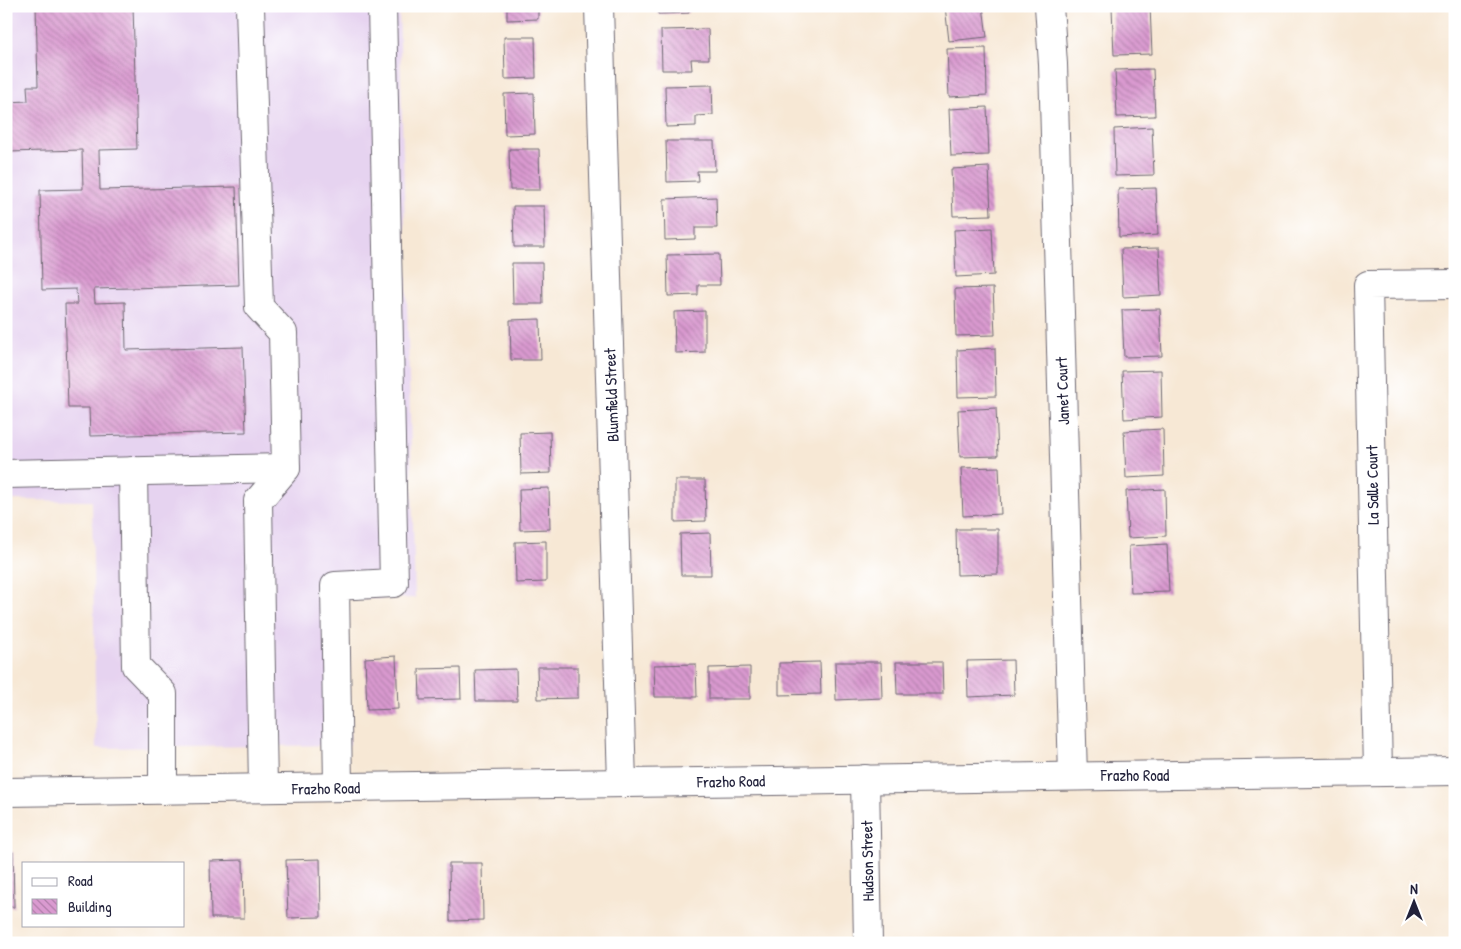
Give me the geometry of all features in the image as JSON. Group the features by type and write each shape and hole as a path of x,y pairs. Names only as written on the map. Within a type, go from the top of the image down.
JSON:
{"street":[{"path":"250,6 259,307 283,333 286,468 258,501 263,788"},
{"path":"338,788 335,586 394,583 382,6"},
{"name":"Blumfield Street","path":"600,6 622,783"},
{"name":"Janet Court","path":"1049,6 1053,64 1073,776"},
{"name":"La Salle Court","path":"1378,772 1368,285 1455,284"},
{"path":"6,474 286,468"},
{"path":"133,471 136,666 163,694 163,790"},
{"name":"Frazho Road","path":"6,792 1455,771"},
{"name":"Hudson Street","path":"865,779 868,943"}],"shaded area":[{"path":"6,6 399,6 415,598 346,599 350,745 96,748 92,501 6,500"}],"building":[{"path":"36,6 133,6 137,149 99,150 100,190 236,187 239,285 94,289 95,303 125,302 126,350 243,347 246,432 90,436 89,408 68,408 65,304 77,304 76,289 42,290 40,190 83,189 82,150 8,152 7,102 28,101 27,86 38,86"},
{"path":"507,6 538,6 538,19 507,20"},
{"path":"658,6 688,6 689,13 658,14"},
{"path":"945,6 983,6 987,37 949,41"},
{"path":"1150,6 1152,54 1114,55 1112,8"},
{"path":"708,29 709,59 691,59 692,70 662,70 661,30"},
{"path":"504,37 535,37 536,78 505,79"},
{"path":"986,48 987,95 949,97 947,49"},
{"path":"1153,69 1155,116 1117,117 1115,70"},
{"path":"712,85 713,115 696,116 696,126 666,127 665,86"},
{"path":"534,93 535,134 505,135 504,94"},
{"path":"987,107 989,155 951,156 949,109"},
{"path":"1152,127 1154,175 1115,176 1114,129"},
{"path":"666,141 714,141 715,171 697,171 698,181 667,182"},
{"path":"509,149 539,149 540,190 510,190"},
{"path":"989,167 991,215 953,216 951,169"},
{"path":"1156,188 1158,235 1119,237 1118,189"},
{"path":"716,197 717,228 695,228 695,239 665,240 664,199"},
{"path":"513,206 544,206 545,247 514,247"},
{"path":"992,228 994,275 956,277 954,230"},
{"path":"1159,248 1161,295 1123,297 1121,249"},
{"path":"719,254 720,285 698,285 698,295 668,296 667,255"},
{"path":"512,263 542,263 543,304 513,304"},
{"path":"993,288 995,335 956,336 955,289"},
{"path":"1160,309 1162,356 1124,357 1122,310"},
{"path":"705,311 705,352 675,353 674,312"},
{"path":"540,319 541,360 511,360 510,320"},
{"path":"995,348 996,396 958,397 957,350"},
{"path":"1161,370 1162,417 1124,419 1122,371"},
{"path":"996,408 998,456 960,457 958,410"},
{"path":"1163,429 1164,476 1126,478 1124,431"},
{"path":"550,432 551,473 521,474 520,433"},
{"path":"999,467 1001,514 963,516 961,468"},
{"path":"675,480 705,480 706,521 675,522"},
{"path":"549,488 550,529 520,530 519,489"},
{"path":"1165,489 1166,536 1128,538 1126,491"},
{"path":"956,529 998,529 998,574 957,575"},
{"path":"710,533 711,575 681,575 680,534"},
{"path":"546,541 546,582 516,583 515,542"},
{"path":"1167,544 1169,592 1131,593 1129,546"},
{"path":"396,656 398,709 367,710 365,658"},
{"path":"1013,660 1014,695 968,697 967,661"},
{"path":"820,662 821,694 779,695 779,663"},
{"path":"835,662 881,662 882,698 836,700"},
{"path":"896,662 942,662 943,694 897,694"},
{"path":"696,664 697,697 655,697 654,665"},
{"path":"537,667 578,667 578,698 538,699"},
{"path":"750,667 750,699 709,699 709,668"},
{"path":"460,668 461,699 420,700 419,669"},
{"path":"516,669 517,701 476,701 475,670"},
{"path":"6,852 13,852 14,907 6,907"},
{"path":"320,859 321,917 288,918 286,860"},
{"path":"243,860 244,918 211,918 210,861"},
{"path":"449,863 482,863 483,920 450,921"}]}
